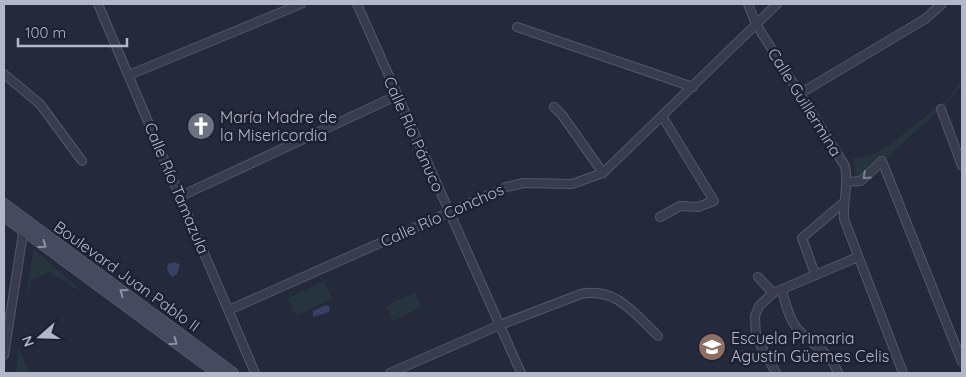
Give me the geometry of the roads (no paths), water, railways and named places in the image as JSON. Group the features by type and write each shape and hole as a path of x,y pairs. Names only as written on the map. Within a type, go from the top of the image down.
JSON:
{"street":[{"name":"Calle Río Tamazula","path":"98,4 255,373"},
{"path":"129,75 301,4"},
{"name":"Calle Río Pánuco","path":"357,4 396,96 521,373"},
{"name":"Calle Guillermina","path":"748,4 756,24 844,166 847,182 843,203"},
{"name":"Calle Río Conchos","path":"229,310 506,187 524,183 572,184 603,173 777,4"},
{"path":"800,93 925,19 942,4"},
{"path":"517,27 693,87"},
{"path":"4,74 40,104 82,161"},
{"path":"181,196 396,96"},
{"path":"554,107 562,115 603,173"},
{"path":"941,109 962,166"},
{"path":"660,217 680,206 698,207 714,201 662,116"},
{"path":"847,182 861,182 882,161 962,362"},
{"path":"815,274 802,238 843,203"},
{"path":"843,203 844,219 903,373"},
{"name":"Boulevard Juan Pablo II","path":"4,204 233,373"},
{"name":"Boulevard Juan Pablo II","path":"4,216 217,373"},
{"path":"4,355 26,220"},
{"path":"776,373 756,338 755,316 759,306 774,293 858,257"},
{"path":"758,277 774,293"},
{"path":"782,290 789,315 797,328 825,351 838,373"},
{"path":"390,373 500,325 581,294 594,291 610,294 624,303 658,336"}],"water":[{"path":"175,262 180,265 177,274 172,277 167,270 168,264"},
{"path":"326,305 330,307 329,312 313,317 313,311"}],"place":[{"name":"María Madre de la Misericordia","path":"201,126"},
{"name":"Escuela Primaria Agustín Güemes Celis","path":"712,347"}]}
